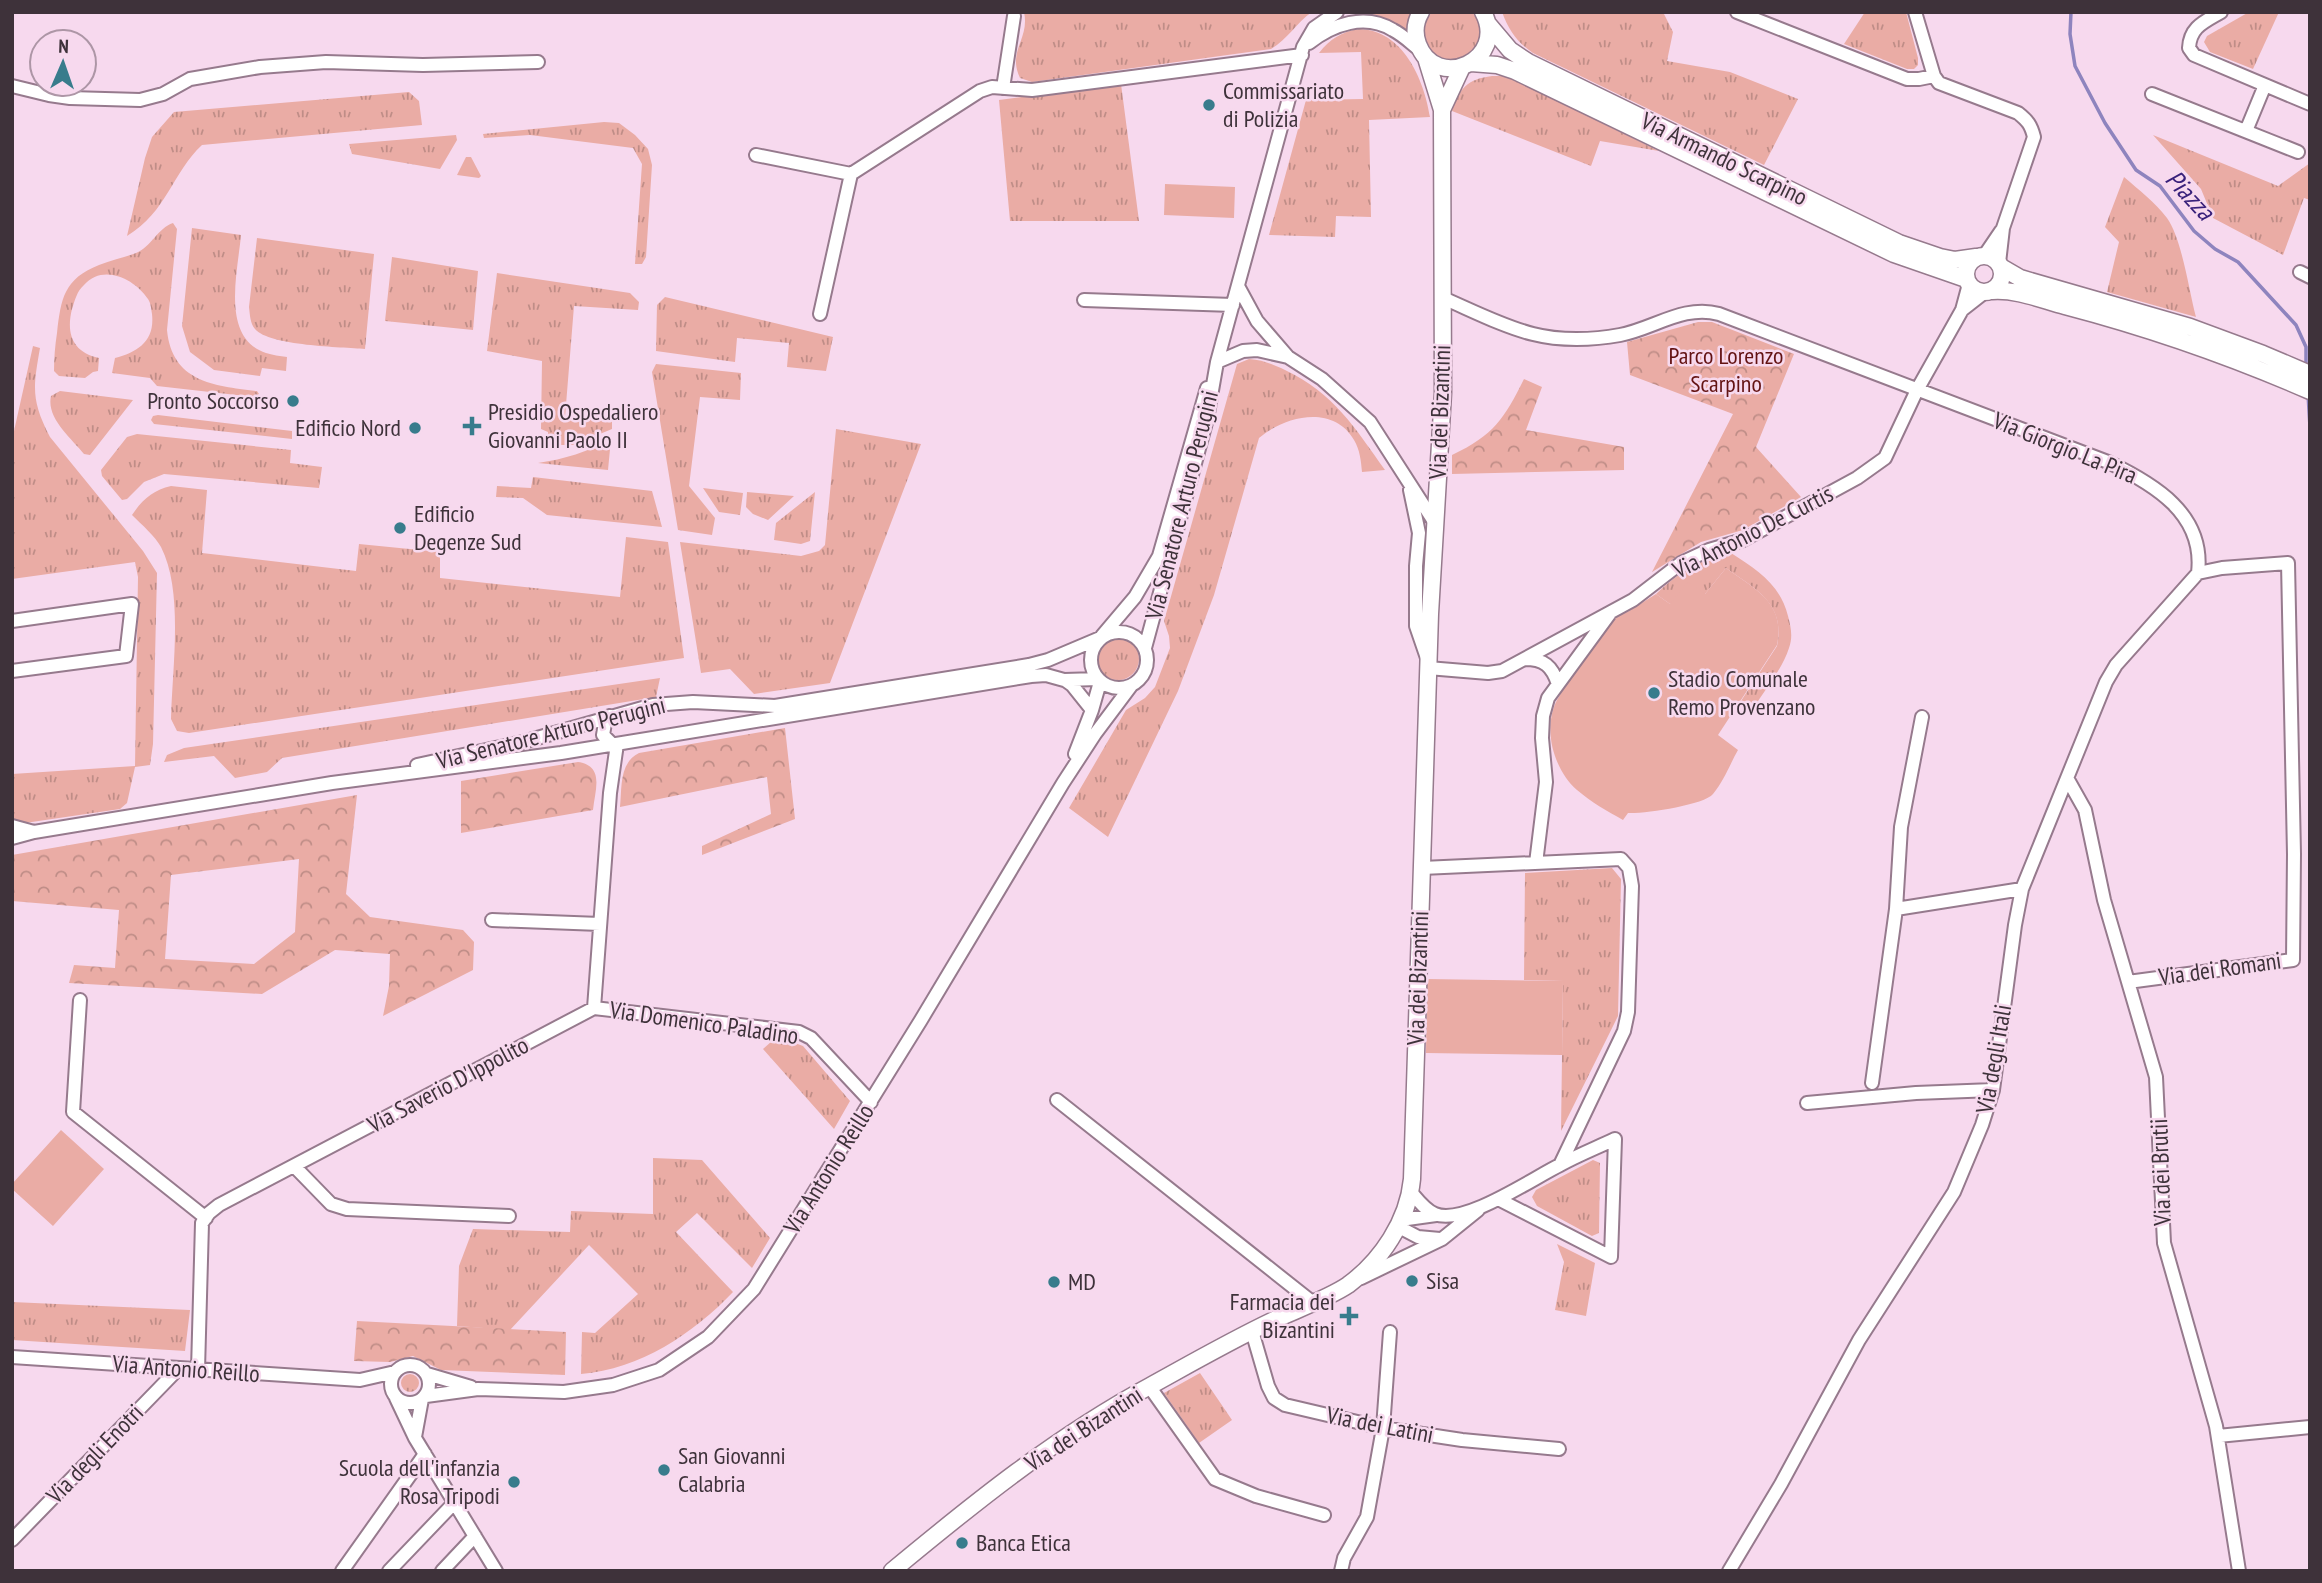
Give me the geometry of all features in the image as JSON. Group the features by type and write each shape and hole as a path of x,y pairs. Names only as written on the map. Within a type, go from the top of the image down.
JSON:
{"street":[{"name":"Via Senatore Arturo Perugini","path":"332,783 523,742 610,716 672,702 766,707 801,702 1029,665 1048,660 1101,637 1135,597 1159,556 1203,398 1217,362 1303,51 1314,28 1337,12"},
{"name":"Via dei Bizantini","path":"892,1571 943,1529 1091,1420 1252,1331 1347,1285 1375,1260 1399,1223 1411,1192 1428,664 1429,530 1438,488 1443,393 1442,110 1416,39 1415,28 1421,12"},
{"path":"1737,12 1907,79 1934,76"},
{"path":"1915,12 1934,76 1939,83 2018,113 2029,121 2032,129 2034,138 1990,261"},
{"path":"2221,12 2192,32 2189,48 2194,55 2310,104"},
{"path":"1003,88 1014,16"},
{"name":"Via dei Bizantini","path":"1442,110 1467,65 1486,47 1489,36 1486,17"},
{"name":"Via Armando Scarpino","path":"1486,17 1510,50 1536,67 1899,243 1955,260 1990,261 2020,278 2190,327 2293,375 2310,391"},
{"path":"756,155 851,174 980,90 992,87 1032,90 1303,51 1321,34 1342,24 1359,21 1392,29 1423,54"},
{"name":"Via Armando Scarpino","path":"1423,54 1447,68 1497,65 1515,71 1894,254 1967,281"},
{"path":"12,86 70,98 140,100 163,94 190,79 260,67 326,62 423,65 538,62"},
{"path":"2246,131 2265,85"},
{"path":"2152,93 2298,152"},
{"path":"820,314 851,174"},
{"path":"1962,310 1968,264 1990,261"},
{"path":"1962,310 1989,292 2002,279 1990,261"},
{"path":"1967,281 1978,292 1989,292"},
{"path":"1238,285 1248,309 1288,358"},
{"name":"Via Armando Scarpino","path":"1989,292 2012,292 2124,322 2293,375 2310,374"},
{"name":"Via Giorgio La Pira","path":"1443,298 1531,334 1547,337 1618,336 1684,313 1706,310 2108,462 2142,478 2166,496 2184,516 2196,539 2200,559 2198,573"},
{"path":"1084,300 1233,305"},
{"name":"Via Antonio De Curtis","path":"1428,664 1488,673 1502,671 1633,600 1681,563 1709,550 1743,540 1857,478 1885,458 1917,390 1962,310"},
{"path":"1217,362 1242,351 1257,350 1288,358 1322,379 1370,422 1409,483 1429,530"},
{"name":"Via Senatore Arturo Perugini","path":"1145,648 1207,419 1217,362"},
{"path":"1409,483 1422,495 1428,495 1438,488"},
{"path":"1409,483 1429,530"},
{"name":"Via dei Romani","path":"2128,982 2292,960 2294,854 2288,563 2222,568 2198,573"},
{"name":"Via degli Itali","path":"1728,1571 1781,1484 1859,1340 1954,1192 1982,1125 1993,1090 2022,889 2106,682 2116,665 2198,573"},
{"path":"12,621 132,604 127,656 12,671"},
{"name":"Via Antonio De Curtis","path":"1536,863 1546,782 1542,738 1543,716 1548,698 1614,608"},
{"path":"1118,631 1126,632 1145,648 1147,657 1144,674 1131,685 1115,688 1099,681 1093,673 1091,650 1101,637 1118,631"},
{"path":"1524,659 1537,659 1546,663 1553,671 1558,684"},
{"name":"Via Senatore Arturo Perugini","path":"12,838 34,832 332,783 615,744 1031,676 1099,681"},
{"path":"1064,680 1072,685 1093,710"},
{"name":"Via Antonio Reillo","path":"1063,783 1093,710 1099,681"},
{"name":"Via Antonio Reillo","path":"424,1397 478,1389 564,1392 612,1385 659,1370 708,1337 754,1289 871,1102 1063,783 1131,685"},
{"path":"703,729 714,723 719,714 707,702"},
{"path":"594,1008 615,744 606,739 603,730 610,716"},
{"path":"1872,1083 1896,909 1901,827 1922,717"},
{"name":"Via dei Brutii","path":"2067,778 2085,810 2105,900 2156,1077 2164,1244 2218,1436 2239,1571"},
{"name":"Via Senatore Arturo Perugini","path":"12,826 34,832"},
{"path":"1422,868 1621,859 1629,868 1632,886 1628,1012 1624,1031 1560,1165"},
{"path":"1896,909 2022,889"},
{"path":"492,920 600,924"},
{"path":"80,1000 73,1112 206,1218 202,1223 198,1370"},
{"name":"Via Domenico Paladino","path":"594,1008 799,1032 811,1038 871,1102"},
{"name":"Via Saverio D'Ippolito","path":"206,1218 219,1205 594,1008"},
{"path":"1807,1103 1916,1093 1993,1090"},
{"path":"1056,1100 1312,1302"},
{"path":"1347,1285 1442,1239 1480,1208 1615,1139 1611,1257 1498,1199"},
{"path":"294,1166 331,1204 347,1209 509,1216"},
{"path":"1411,1192 1423,1206 1436,1215"},
{"path":"1399,1223 1480,1208"},
{"path":"1399,1223 1418,1237 1442,1239"},
{"name":"Via dei Latini","path":"1252,1331 1268,1386 1275,1398 1285,1405 1383,1428 1462,1440 1559,1449"},
{"path":"1341,1571 1344,1558 1367,1517 1383,1428 1390,1332"},
{"name":"Via Antonio Reillo","path":"12,1357 360,1380 395,1372"},
{"path":"415,1438 424,1397 430,1385 423,1369 405,1365 395,1372 391,1382 394,1395 415,1438 496,1571"},
{"name":"Via degli Enotri","path":"12,1541 178,1368"},
{"name":"Via Antonio Reillo","path":"427,1374 478,1389"},
{"name":"Via Antonio Reillo","path":"360,1380 394,1395"},
{"path":"1149,1386 1215,1479 1256,1496 1324,1515"},
{"path":"394,1395 409,1404 424,1397"},
{"path":"2218,1436 2310,1427"},
{"path":"342,1571 425,1454"},
{"path":"389,1571 455,1502"},
{"path":"442,1571 475,1535"}],"green space":[{"path":"1024,12 1312,12 1271,49 1032,82 1020,78 1017,69 1017,52 1024,30"},
{"path":"1416,12 1412,38 1384,20 1355,13"},
{"path":"1432,12 1472,12 1480,26 1480,38 1474,49 1464,56 1452,59 1440,58 1430,51 1424,30"},
{"path":"1502,12 1663,12 1673,32 1667,61 1730,72 1798,99 1764,165 1533,53 1514,36"},
{"path":"1865,12 1906,12 1918,58 1918,65 1914,69 1907,69 1844,44"},
{"path":"2249,12 2279,12 2253,69 2210,52 2204,42 2207,36"},
{"path":"1359,29 1388,38 1409,59 1423,87 1430,117 1369,120 1371,217 1336,216 1335,237 1269,235 1306,100 1363,99 1361,52 1319,53 1336,37"},
{"path":"1492,76 1506,76 1659,151 1600,141 1591,166 1452,111 1466,86"},
{"path":"1121,84 1139,221 1010,221 999,100"},
{"path":"409,92 419,101 422,125 202,145 151,216 127,236 152,137 174,112"},
{"path":"604,122 619,123 648,149 652,165 646,257 642,264 635,264 642,164 633,148 530,135 484,138 483,134"},
{"path":"456,135 457,140 440,169 352,154 349,144"},
{"path":"2153,135 2278,186 2310,163 2310,200 2304,198 2283,255 2213,218 2201,189"},
{"path":"466,157 471,157 481,176 479,178 457,175"},
{"path":"2124,177 2147,196 2172,227 2181,252 2196,317 2107,292 2119,242 2105,227"},
{"path":"1165,184 1235,187 1234,218 1164,215"},
{"path":"173,223 177,229 167,330 177,361 186,371 211,383 257,391 259,394 254,397 157,386 150,378 112,373 115,358 138,349 148,338 152,314 149,301 135,285 109,274 92,278 82,287 75,299 70,318 73,340 83,351 99,358 98,371 85,378 59,376 54,371 60,310 71,283 87,271 141,250"},
{"path":"192,228 241,235 235,284 237,319 242,333 252,345 266,353 287,357 286,371 262,368 260,376 214,370 190,352 182,326"},
{"path":"257,238 374,254 365,349 290,342 263,335 255,329 249,307"},
{"path":"392,257 478,271 473,330 385,321"},
{"path":"497,273 630,293 639,302 638,310 574,306 565,417 612,418 612,429 573,445 548,445 548,432 541,429 542,361 487,351"},
{"path":"665,297 833,337 826,371 787,367 789,343 737,338 735,362 656,351 657,305"},
{"name":"Parco Lorenzo Scarpino","path":"1698,322 1712,322 1794,354 1756,447 1801,497 1743,530 1701,542 1652,572 1733,414 1630,375 1627,342"},
{"path":"33,346 40,348 35,394 39,413 50,437 143,551 157,573 153,744 150,765 135,767 127,803 120,809 25,823 12,819 12,774 135,766 138,577 135,562 12,579 12,440"},
{"path":"1249,359 1280,368 1317,389 1342,413 1385,470 1362,472 1354,440 1334,421 1308,417 1295,419 1259,438 1214,595 1178,691 1108,837 1069,808 1126,710 1145,698 1155,687 1170,648 1164,621 1237,364"},
{"path":"656,364 741,373 740,400 700,397 689,486 715,518 712,535 678,530 652,372"},
{"path":"1524,379 1542,387 1526,430 1624,447 1624,470 1452,474 1452,455 1488,433 1504,415"},
{"path":"60,391 133,400 90,455 84,454 52,412 51,396"},
{"path":"158,415 292,431 292,439 154,424 151,420"},
{"path":"836,429 921,444 830,683 754,694 730,669 701,673 680,542 801,556 819,551 825,545"},
{"path":"137,434 291,450 290,463 322,467 319,488 164,474 144,482 127,499 122,500 102,476 101,470 127,437"},
{"path":"611,439 608,470 538,463 576,454"},
{"path":"533,477 652,491 662,527 547,515 523,498 496,497 497,486 531,488"},
{"path":"171,486 207,490 202,553 356,571 359,544 440,552 440,578 620,597 626,537 668,542 684,658 189,733 177,731 171,719 175,608 168,565 161,547 132,515 148,496"},
{"path":"703,488 743,493 740,515 719,512"},
{"path":"747,492 794,496 768,520 753,514 746,507"},
{"path":"815,492 810,541 801,544 774,540 776,523"},
{"path":"1731,553 1773,586 1784,605 1791,628 1791,640 1786,656 1753,709 1741,701 1777,646 1779,631 1777,619 1766,599 1726,568 1705,594 1670,604 1656,594 1672,579 1690,568"},
{"name":"Stadio Comunale Remo Provenzano","path":"1726,568 1766,599 1777,618 1779,630 1777,645 1718,735 1738,750 1720,784 1707,798 1673,808 1628,813 1623,820 1582,794 1562,772 1551,736 1553,711 1557,700 1617,616 1656,594 1670,604 1688,582 1705,594"},
{"path":"1118,638 1133,644 1139,659 1133,674 1118,680 1103,674 1097,659 1103,644"},
{"path":"660,678 656,697 282,758 267,772 235,778 214,756 164,762 167,755 184,748"},
{"path":"785,728 795,819 702,855 702,846 771,814 767,777 620,807 625,769 639,753"},
{"path":"578,762 592,768 595,774 593,810 461,833 461,781"},
{"path":"357,795 346,894 370,917 463,930 474,942 473,970 383,1016 389,986 390,954 335,950 262,994 69,983 74,965 115,968 119,910 12,901 12,855","holes":["299,859 295,932 254,964 165,959 171,875"]},
{"path":"1612,868 1621,879 1618,1016 1561,1131 1563,981 1524,980 1525,873"},
{"path":"1427,979 1563,981 1562,1055 1426,1053"},
{"path":"772,1041 803,1046 850,1101 834,1129 763,1049"},
{"path":"61,1130 104,1169 53,1226 12,1189 12,1184"},
{"path":"653,1158 702,1160 770,1238 752,1268 697,1213 676,1232 733,1292 701,1322 644,1357 603,1371 581,1374 582,1332 595,1333 638,1294 589,1245 510,1330 457,1326 459,1266 473,1229 570,1232 571,1211 653,1214"},
{"path":"1593,1160 1600,1163 1599,1233 1592,1236 1537,1206 1532,1197 1536,1190"},
{"path":"1557,1244 1595,1263 1586,1316 1555,1310 1564,1262"},
{"path":"12,1302 190,1310 185,1351 12,1340"},
{"path":"357,1321 566,1332 565,1375 441,1370 413,1356 390,1362 354,1361"},
{"path":"1200,1373 1232,1420 1199,1443 1164,1393"},
{"path":"406,1374 414,1374 419,1383 417,1390 406,1392 401,1387 401,1379"}],"waterway":[{"name":"Piazza","path":"2071,12 2070,34 2075,66 2105,123 2136,170 2160,186 2194,231 2215,249 2238,262 2296,325 2306,347 2306,365"},
{"name":"Piazza","path":"2308,394 2310,427"}],"place":[{"name":"Commissariato di Polizia","path":"1209,105"},
{"name":"Pronto Soccorso","path":"293,401"},
{"name":"Presidio Ospedaliero Giovanni Paolo II","path":"472,426"},
{"name":"Edificio Nord","path":"415,428"},
{"name":"Edificio Degenze Sud","path":"400,528"},
{"name":"Stadio Comunale Remo Provenzano","path":"1654,693"},
{"name":"Sisa","path":"1412,1281"},
{"name":"MD","path":"1054,1282"},
{"name":"Farmacia dei Bizantini","path":"1349,1316"},
{"name":"San Giovanni Calabria","path":"664,1470"},
{"name":"Scuola dell'infanzia Rosa Tripodi","path":"514,1482"},
{"name":"Banca Etica","path":"962,1543"}]}
